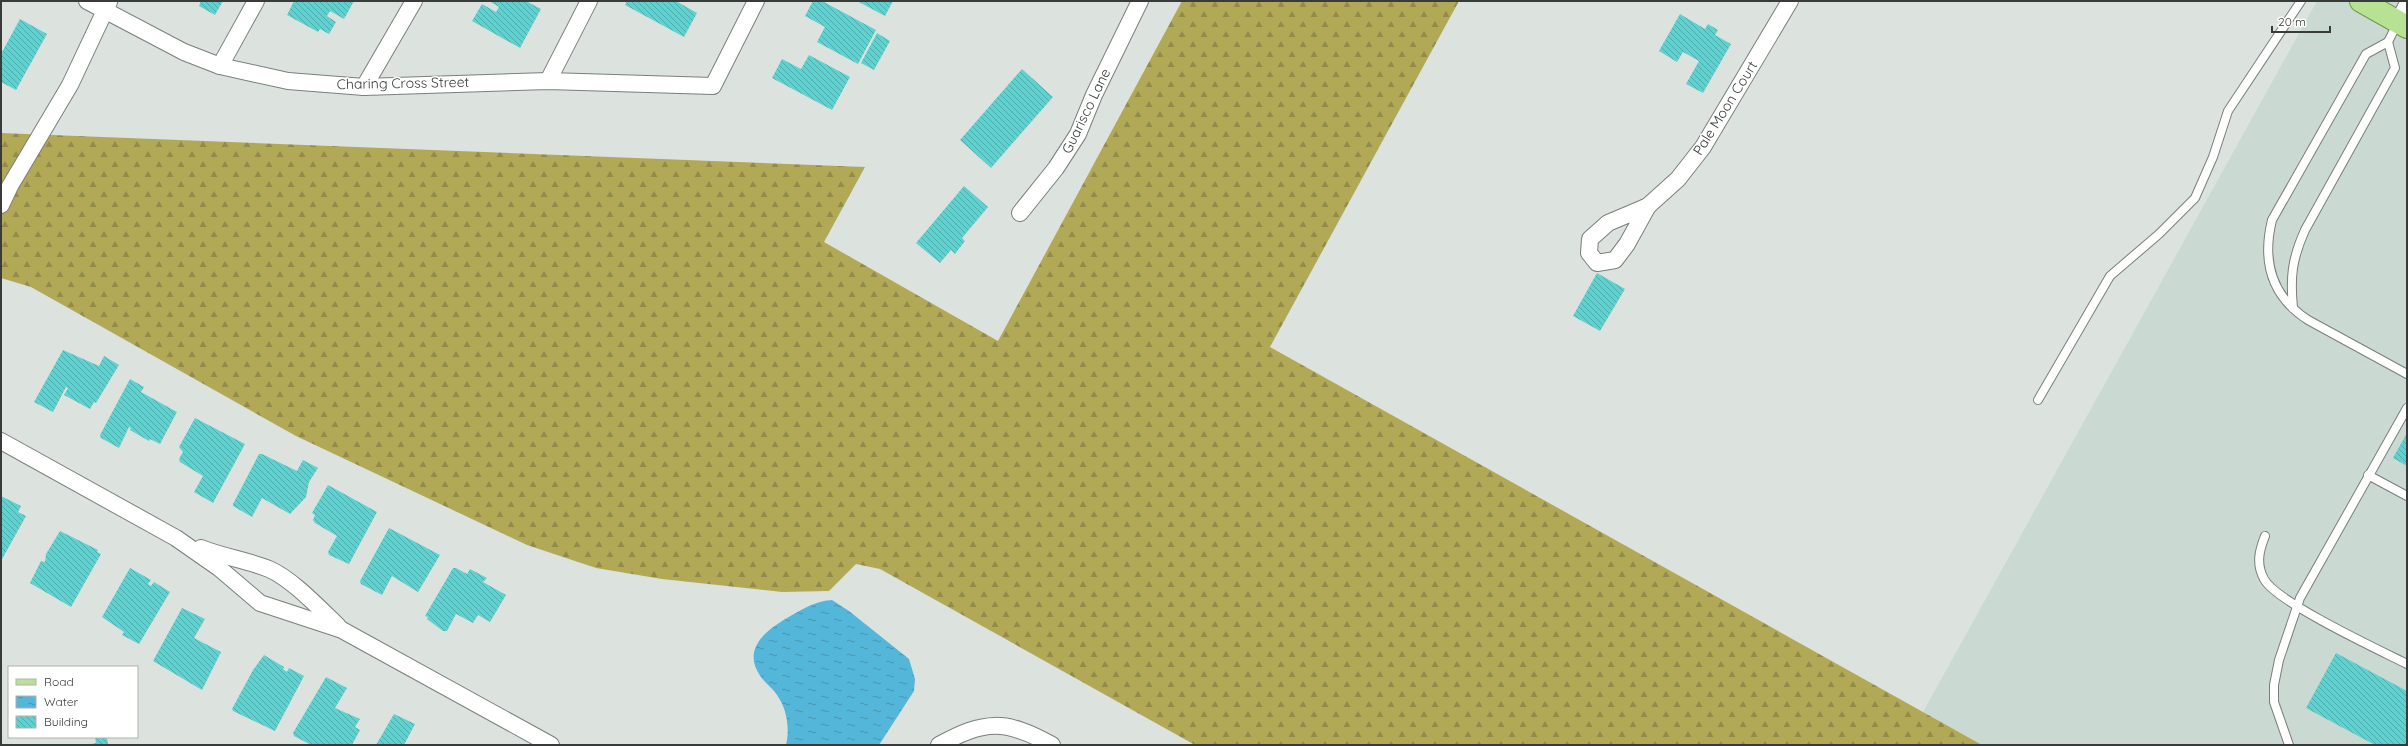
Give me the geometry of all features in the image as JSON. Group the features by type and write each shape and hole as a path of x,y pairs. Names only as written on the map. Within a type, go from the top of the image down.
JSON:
{"main road":[{"path":"2361,1 2404,18"}],"street":[{"name":"Charing Cross Street","path":"87,1 107,6 184,52 220,66 288,81 364,87 548,81 712,86 756,1"},
{"path":"220,66 256,1"},
{"path":"364,87 414,1"},
{"path":"548,81 589,1"},
{"name":"Guarisco Lane","path":"1020,213 1056,168 1078,134 1094,95 1140,1"},
{"name":"Pale Moon Court","path":"1648,206 1678,178 1703,147 1790,1"},
{"path":"1,205 10,186 70,85 107,6"},
{"path":"1,441 176,538 219,568 260,603 342,630 551,745"},
{"path":"176,538 225,557 269,569 281,576 342,630"},
{"path":"939,745 964,731 987,725 1014,727 1052,745"}],"lane":[{"path":"2038,400 2110,276 2159,234 2195,198 2213,157 2228,111 2301,1"},
{"path":"2404,18 2388,42 2366,54 2272,220 2267,243 2268,263 2275,283 2294,309 2308,320 2407,374"},
{"path":"2294,309 2291,273 2296,251 2305,230 2395,68 2388,42"},
{"path":"2289,745 2274,702 2274,685 2279,660 2297,606 2368,475 2407,408"},
{"path":"2368,475 2407,496"},
{"path":"2265,536 2258,558 2265,581 2280,596 2407,664"}],"shaded area":[{"path":"2317,1 2407,1 2407,745 1982,745 1923,712"}],"green space":[{"path":"1182,1 1459,1 1270,347 1982,745 1195,745 880,569 856,564 829,591 782,592 662,579 596,568 527,545 296,436 31,287 1,278 1,133 865,167 824,242 998,341"}],"water":[{"path":"832,600 849,611 909,659 915,679 914,691 879,745 786,745 788,726 783,706 777,695 763,680 756,668 754,652 757,644 767,632 782,621 818,602"}],"building":[{"path":"201,1 223,1 215,15 199,6"},
{"path":"294,1 354,1 344,19 330,11 327,16 336,22 329,34 320,29 318,32 287,15"},
{"path":"489,1 526,1 541,9 520,48 472,21 482,4 496,12 499,7"},
{"path":"627,1 676,1 697,13 684,37 625,5"},
{"path":"813,1 822,1 876,30 858,64 817,42 825,27 805,16"},
{"path":"857,1 893,1 885,16"},
{"path":"1680,14 1705,29 1708,24 1718,30 1715,35 1731,44 1703,93 1686,84 1699,61 1683,52 1677,62 1659,51"},
{"path":"20,19 47,34 16,90 1,82 1,54"},
{"path":"877,33 890,41 874,70 861,63"},
{"path":"809,55 850,77 832,110 772,78 782,59 801,69"},
{"path":"1022,69 1053,97 991,168 960,140"},
{"path":"964,186 988,207 962,238 965,241 955,254 951,250 940,263 916,243"},
{"path":"1597,273 1625,289 1600,331 1573,316"},
{"path":"63,350 99,366 104,356 119,365 96,403 94,402 90,409 64,395 68,388 66,387 53,412 34,402"},
{"path":"130,379 144,387 141,392 177,412 160,444 150,439 149,441 130,430 131,428 129,427 119,448 101,438 100,435"},
{"path":"195,418 245,444 213,503 194,492 203,476 180,462 179,459 183,452 179,447"},
{"path":"2407,433 2407,466 2393,458"},
{"path":"259,454 262,454 297,471 303,460 318,468 309,482 306,497 290,514 262,498 252,517 233,506"},
{"path":"328,485 377,512 349,564 329,555 328,552 337,536 315,523 313,520 315,515 312,513"},
{"path":"1,496 21,506 18,512 26,516 1,561"},
{"path":"389,528 440,555 418,592 392,576 382,595 361,584 360,581"},
{"path":"60,531 98,550 97,552 101,554 71,607 30,583 41,561 45,562 46,554"},
{"path":"130,568 151,580 148,584 151,586 154,582 170,592 139,644 122,635 124,632 102,617"},
{"path":"453,568 467,574 470,569 487,578 483,582 506,595 490,622 478,615 473,623 456,614 447,631 443,631 427,619 428,617 425,616"},
{"path":"182,608 205,619 194,638 221,652 202,690 153,661"},
{"path":"2336,653 2407,691 2407,745 2375,745 2306,708"},
{"path":"264,655 284,667 283,669 287,672 289,668 304,676 275,731 233,711 232,709 253,670"},
{"path":"326,677 347,688 335,708 360,719 355,727 360,730 352,745 311,745 294,736 293,733"},
{"path":"394,714 415,724 404,745 376,745"},
{"path":"95,738 107,738 108,745 87,745 96,743"}]}
